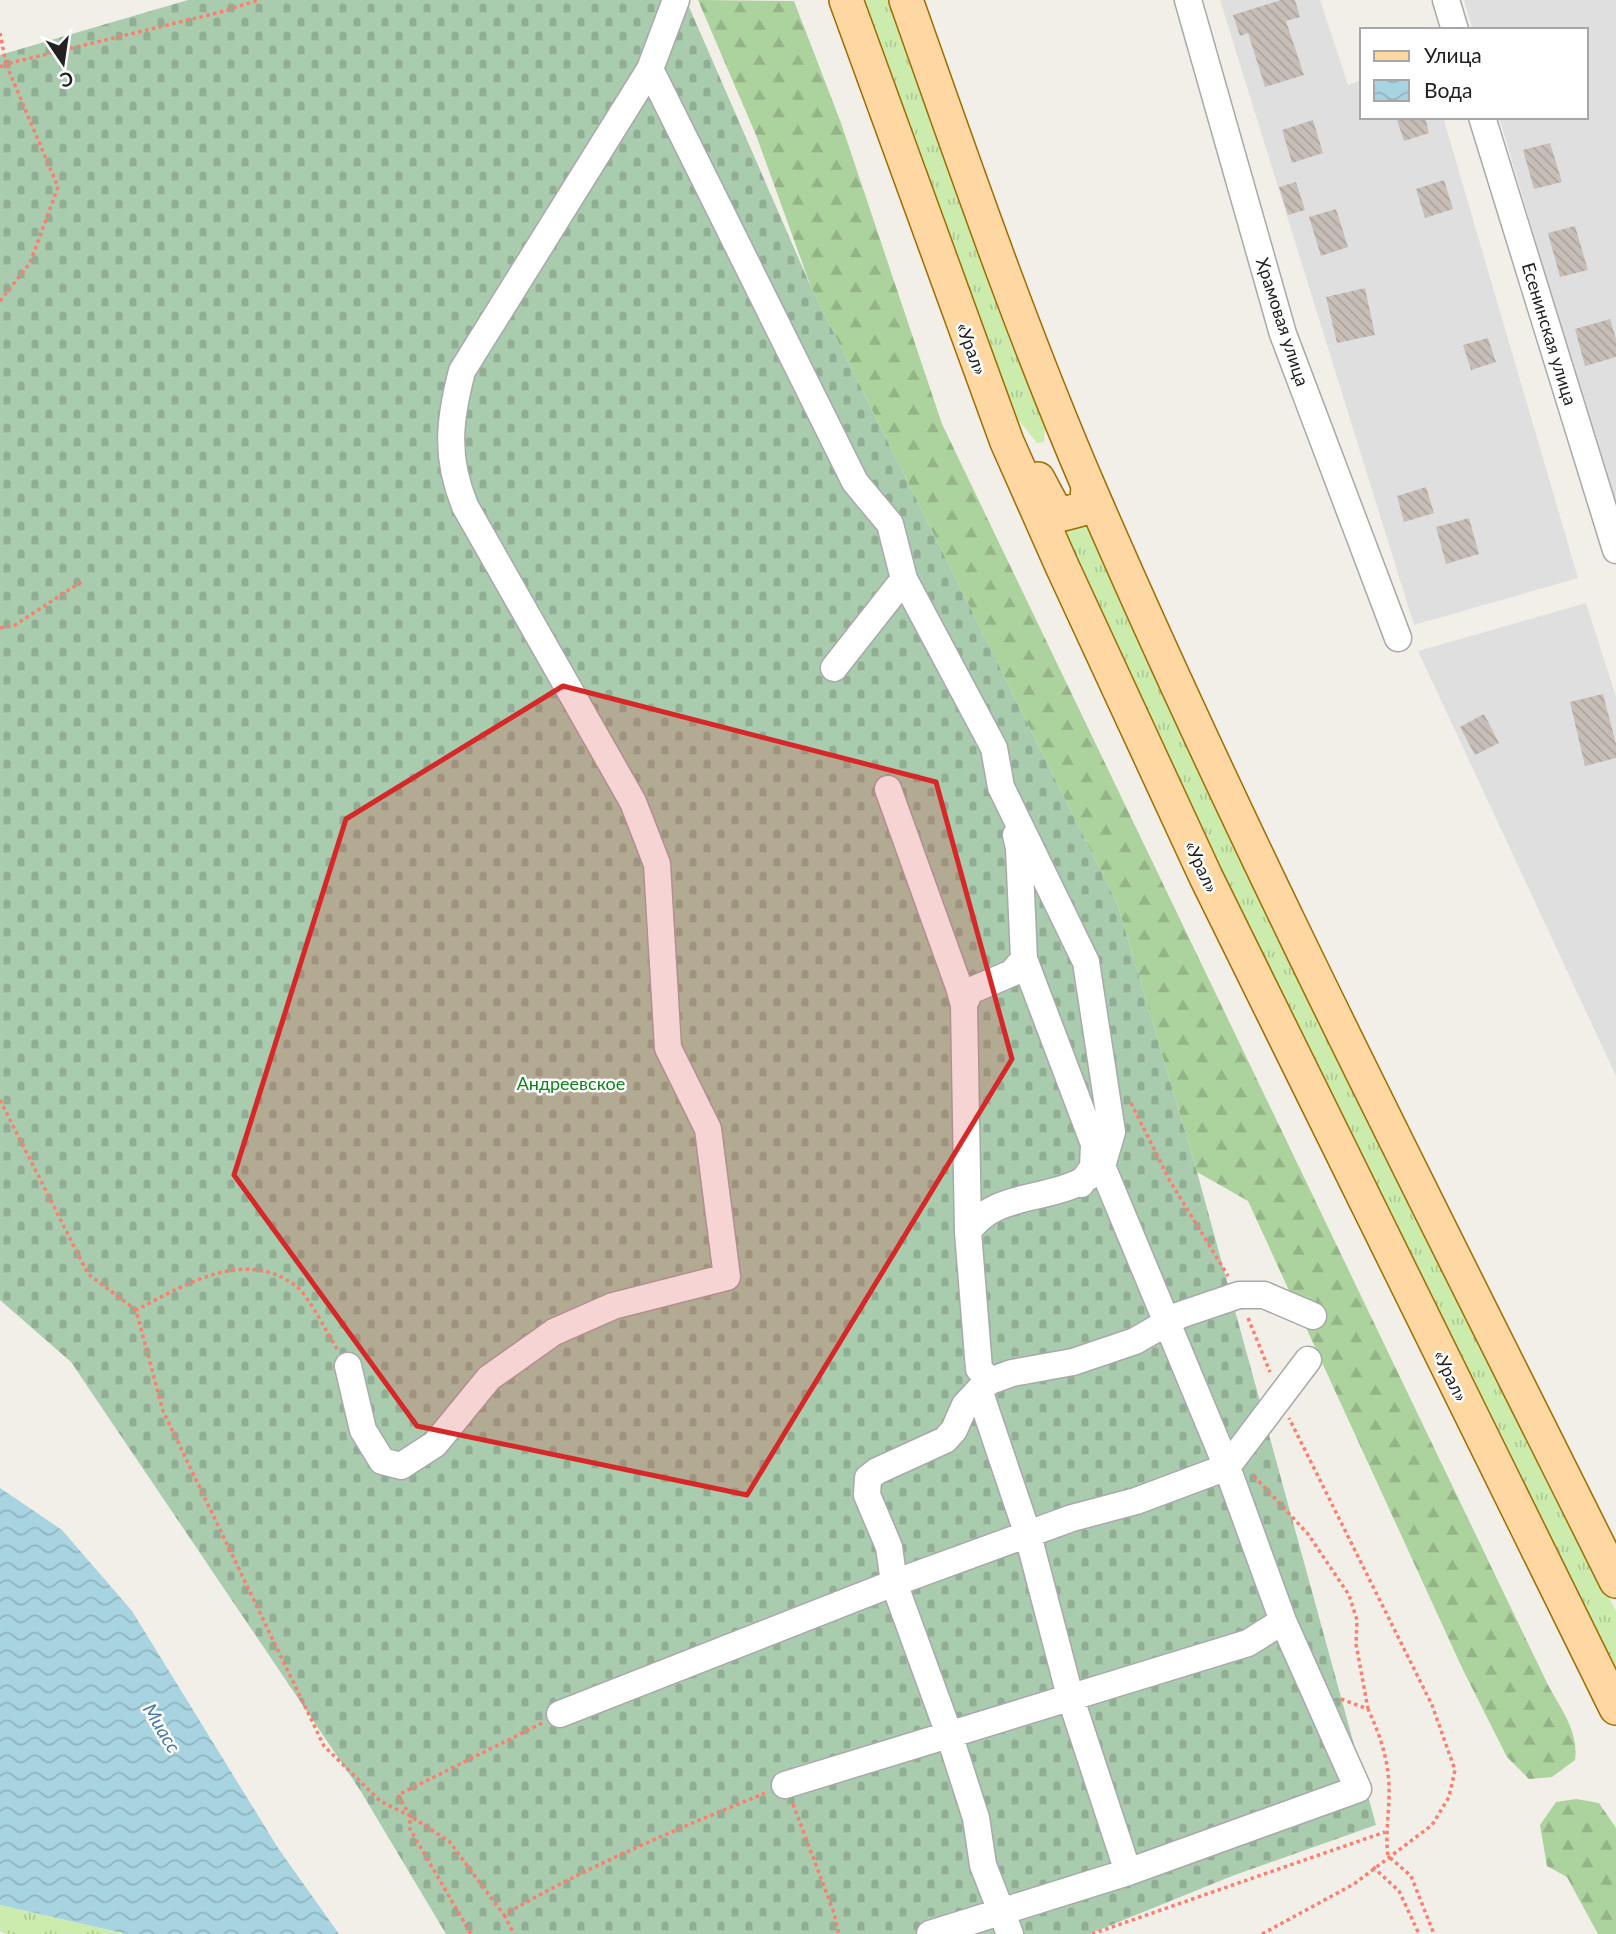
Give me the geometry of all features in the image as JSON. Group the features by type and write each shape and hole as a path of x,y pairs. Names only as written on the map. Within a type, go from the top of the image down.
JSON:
{"main road":[{"name":"«Урал»","path":"846,0 962,326 1007,442 1206,877 1616,1708"},
{"path":"909,4 970,183 1088,485 1268,879 1616,1581"},
{"path":"962,326 975,334 985,349 1042,488 1053,507 1063,514 1082,509 1087,500 1088,485"}],"street":[{"path":"348,1366 363,1430 382,1461 401,1466 435,1444 489,1378 554,1332 613,1306 727,1277 708,1129 668,1048 657,864 633,802 465,506 453,475 450,417 461,371 650,69 676,0"},
{"name":"Храмовая улица","path":"1188,0 1283,334 1398,638"},
{"path":"1446,0 1454,28"},
{"path":"650,69 855,482 890,524 904,579 994,748 1001,787 1020,848 1024,959 1094,1144 1093,1167 1081,1184"},
{"name":"Есенинская улица","path":"1483,119 1616,550"},
{"path":"834,668 904,579"},
{"path":"968,1233 978,1217 998,1206 1081,1184 1102,1166 1112,1132 1086,962 1001,787"},
{"path":"888,789 964,994 968,1233 978,1369 1028,1535 1070,1696 1128,1872"},
{"path":"964,994 1012,972 1024,959"},
{"path":"930,1934 1006,1923 1128,1872 1358,1789 1283,1621 1227,1467 1102,1166"},
{"path":"1006,1923 983,1865 976,1818 949,1734 894,1583 889,1547 867,1495 868,1478 877,1471 945,1440 954,1430 965,1405 984,1385 1012,1373 1073,1362 1135,1341 1167,1322 1239,1295 1264,1295 1313,1316"},
{"path":"560,1714 894,1583 1072,1518 1136,1502 1227,1467 1308,1360"},
{"path":"785,1785 1248,1643 1283,1621"}],"path":[{"path":"0,67 259,0"},
{"path":"0,33 6,64 58,187 30,262 0,301"},
{"path":"0,628 15,625 81,582"},
{"path":"1126,1094 1170,1181 1239,1295 1279,1397 1432,1705 1455,1770 1449,1797 1432,1825 1354,1884 1262,1934"},
{"path":"0,1100 88,1274 136,1310 163,1411 324,1746 380,1801 449,1841 504,1915 514,1934"},
{"path":"136,1310 207,1274 262,1268 298,1286 348,1366"},
{"path":"1227,1467 1258,1477 1308,1534 1349,1595 1357,1620 1356,1644 1368,1709 1384,1745 1390,1794 1385,1832 1388,1856 1411,1876 1434,1934"},
{"path":"1313,1688 1368,1709"},
{"path":"471,1934 410,1829 410,1816 398,1795 560,1714"},
{"path":"504,1915 545,1891 642,1843 785,1785 834,1913 839,1934"},
{"path":"1092,1934 1385,1832"},
{"path":"1373,1867 1399,1891 1419,1934"}],"highlighted area":[{"path":"563,686 936,782 1012,1059 747,1495 417,1426 234,1175 346,819"}],"shaded area":[{"path":"1220,0 1320,0 1348,85 1360,81 1360,119 1444,119 1578,578 1414,625"},
{"path":"1464,0 1616,0 1616,512 1500,119 1588,119 1588,28 1472,28"},
{"path":"1586,603 1616,697 1616,1076 1418,651"}],"green space":[{"name":"Андреевское","path":"188,0 686,0 811,287 1118,906 1197,1172 1376,1825 1232,1876 1089,1934 446,1934 360,1790 71,1362 0,1300 0,55"},
{"path":"698,0 794,1 841,123 942,424 1572,1730 1575,1760 1552,1777 1529,1779 1507,1757 1463,1670 1248,1201 1197,1172 1118,906 811,287 756,135"},
{"path":"864,0 893,0 1045,425 1044,442 1037,443 1017,418 928,189"},
{"path":"1084,520 1098,537 1332,1041 1616,1611 1616,1683 1409,1266 1066,547 1066,526"},
{"path":"1576,1799 1599,1803 1616,1828 1616,1934 1598,1934 1567,1877 1547,1866 1540,1825 1556,1802"},
{"path":"0,1905 127,1934 7,1934 0,1931"}],"water":[{"name":"Миасс","path":"0,1488 62,1530 132,1611 278,1848 339,1934 127,1934 0,1905"}],"building":[{"path":"1281,0 1295,0 1300,17 1286,21 1304,75 1265,87 1248,33 1240,36 1233,15"},
{"path":"1397,119 1426,119 1429,133 1404,141"},
{"path":"1313,120 1323,153 1292,163 1282,130"},
{"path":"1550,143 1562,182 1534,189 1523,150"},
{"path":"1444,180 1453,209 1425,218 1416,189"},
{"path":"1296,182 1305,210 1288,215 1279,187"},
{"path":"1336,209 1348,247 1321,256 1309,217"},
{"path":"1575,226 1588,270 1560,277 1548,233"},
{"path":"1365,288 1375,335 1337,343 1326,297"},
{"path":"1610,319 1616,339 1616,357 1585,366 1575,329"},
{"path":"1488,338 1496,362 1471,370 1463,345"},
{"path":"1426,487 1434,513 1404,522 1397,496"},
{"path":"1469,518 1479,554 1446,564 1436,527"},
{"path":"1603,694 1616,744 1616,758 1585,766 1570,702"},
{"path":"1484,714 1499,743 1475,755 1460,727"}]}
